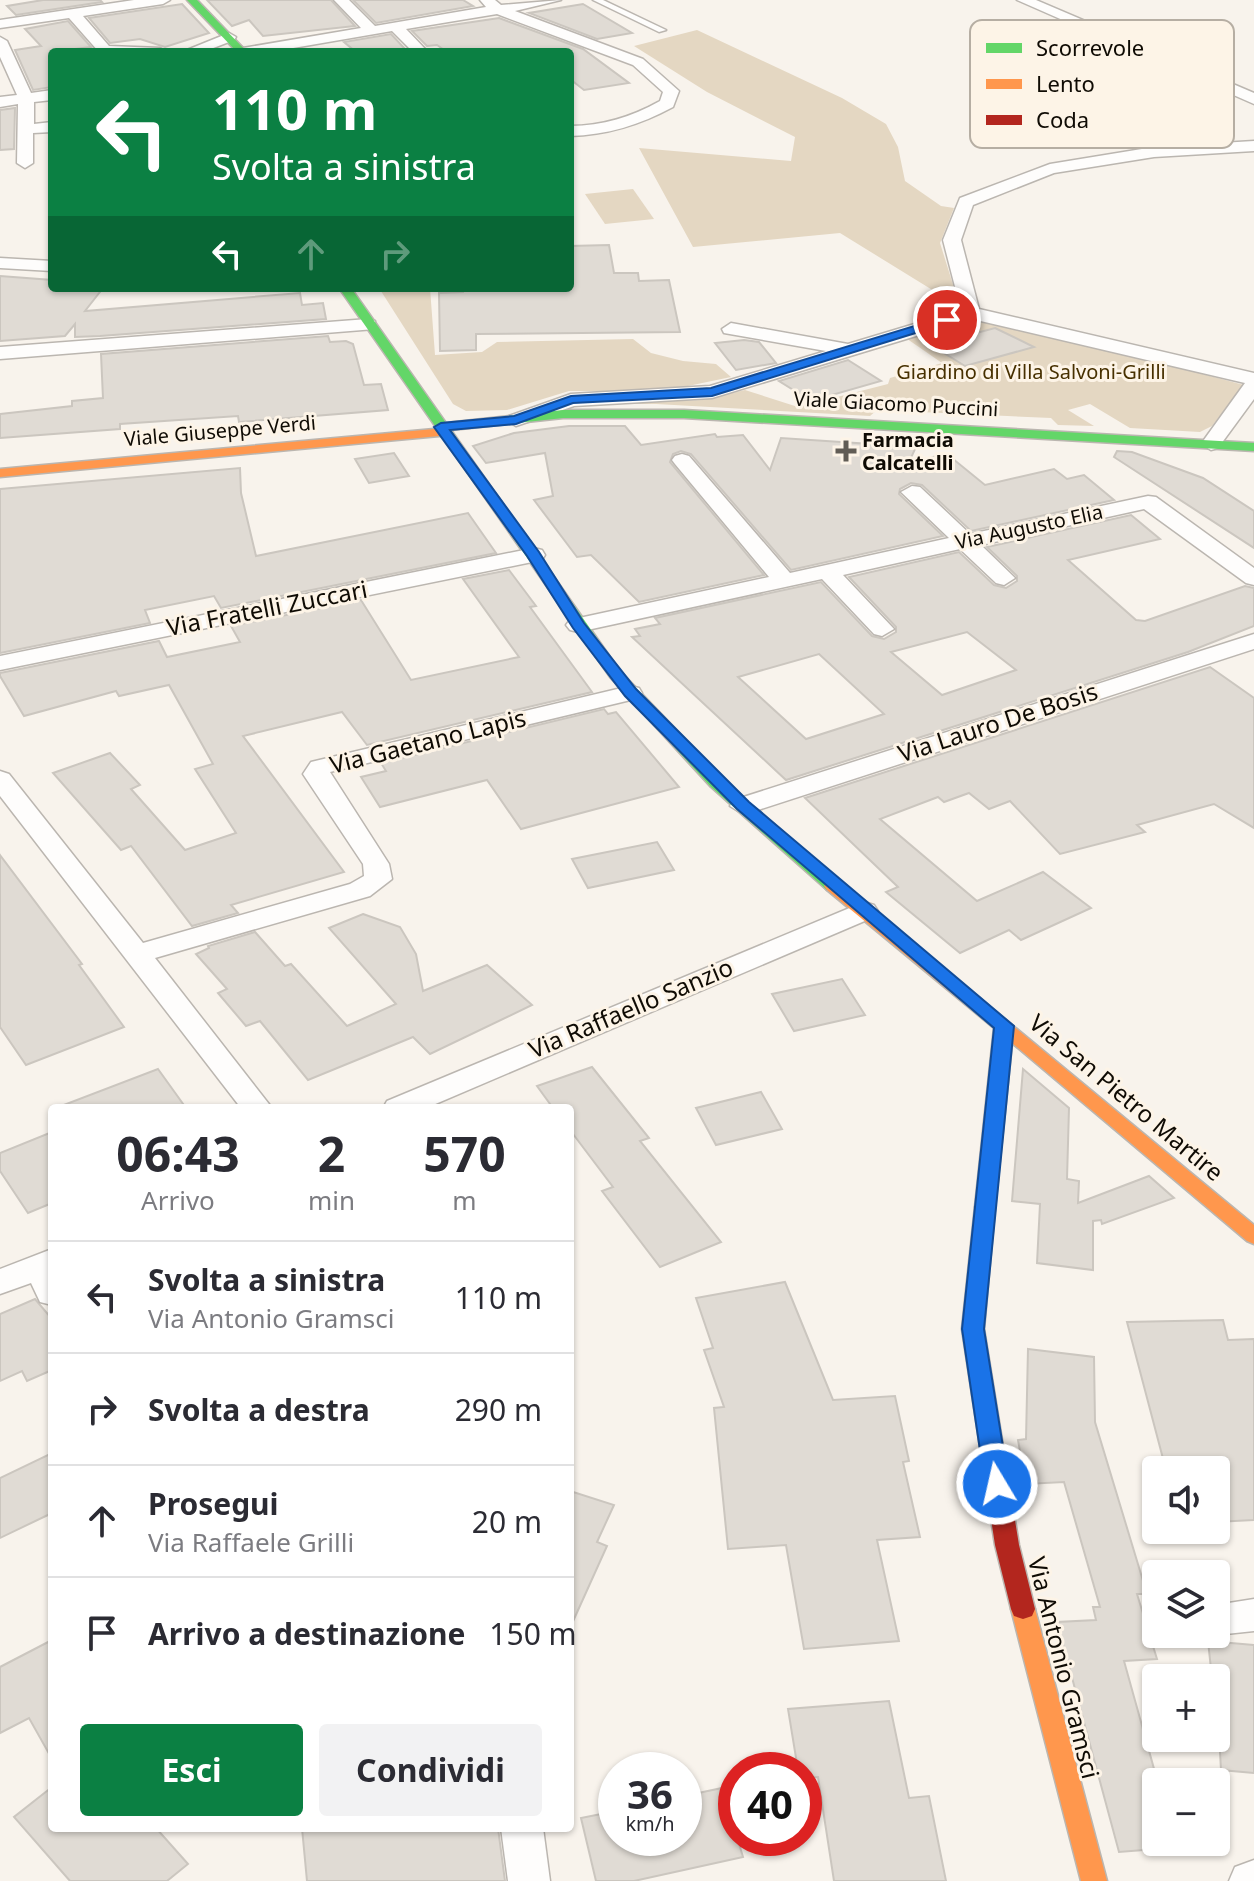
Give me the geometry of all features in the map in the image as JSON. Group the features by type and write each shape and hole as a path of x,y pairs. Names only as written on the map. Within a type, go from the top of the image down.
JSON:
{"street":[{"path":"0,24 163,0"},
{"path":"192,0 239,48"},
{"path":"341,0 371,30"},
{"path":"266,48 395,26 492,4 554,0"},
{"path":"1024,0 1070,20"},
{"path":"492,4 638,62 671,91 667,104 637,121 591,131 574,131"},
{"path":"73,14 103,48"},
{"path":"395,26 417,48"},
{"path":"200,48 229,37"},
{"path":"0,41 26,98 25,163"},
{"path":"1234,90 1254,99"},
{"path":"0,102 48,95"},
{"path":"26,129 48,127"},
{"path":"1234,147 1254,146"},
{"path":"971,313 952,240 966,202 1050,169 1154,152 1221,148"},
{"path":"0,263 48,266"},
{"path":"347,292 440,427 534,555 578,625 630,693 743,806 1004,1026"},
{"path":"516,420 571,400 712,392 844,349 971,313 1254,382 1211,444"},
{"path":"0,353 368,325"},
{"path":"731,329 844,349"},
{"name":"Viale Giacomo Puccini","path":"440,427 596,413 684,414 1254,447"},
{"name":"Viale Giuseppe Verdi","path":"0,459 440,427"},
{"name":"Viale Giuseppe Verdi","path":"0,473 440,427"},
{"path":"682,460 783,579"},
{"path":"912,492 1004,578"},
{"name":"Via Augusto Elia","path":"578,625 1148,502 1254,578"},
{"name":"Via Fratelli Zuccari","path":"0,663 534,555"},
{"path":"826,570 882,629"},
{"name":"Via Lauro De Bosis","path":"743,806 1254,641"},
{"name":"Via Gaetano Lapis","path":"135,955 360,890 378,879 376,864 316,774 320,767 630,693"},
{"path":"0,779 254,1104"},
{"name":"Via Raffaello Sanzio","path":"407,1104 864,911"},
{"name":"Via San Pietro Martire","path":"1004,1026 1254,1236"},
{"name":"Via Antonio Gramsci","path":"1004,1026 973,1329 1007,1545 1094,1881"},
{"path":"0,1282 48,1274"},
{"path":"523,1832 529,1881"}],"lane":[{"path":"597,0 662,30"}],"green space":[{"path":"697,30 842,98 886,124 898,147 905,181 941,206 954,208 940,243 960,307 840,233 693,247 639,148 791,161 795,137 707,92 634,46"},
{"path":"633,189 654,219 605,224 585,194"},
{"path":"382,292 430,292 435,355 482,352 497,342 633,339 651,353 683,361 716,364 731,377 664,391 569,391 507,410 466,411 453,404"},
{"name":"Giardino di Villa Salvoni-Grilli","path":"971,313 1244,385 1212,426 1200,432 1130,428 1090,404 1068,410 1094,426 1058,425 1051,418 877,410 870,416 656,404 589,404 703,400 745,390 798,407 888,384 890,378 942,363 900,334"}],"building":[{"path":"43,0 102,2 16,15 7,6"},
{"path":"207,0 331,0 355,26 263,36 249,20 232,26"},
{"path":"353,0 463,0 473,6 376,23"},
{"path":"182,4 209,33 165,47 140,39 110,43 89,18"},
{"path":"583,4 632,33 597,39 529,13"},
{"path":"499,18 583,49 629,83 584,90 574,82 574,48 441,48 427,46 412,31"},
{"path":"68,21 91,47 48,48 48,88 33,90 15,50 41,46 25,29"},
{"path":"391,34 404,48 351,48 344,42"},
{"path":"15,108 14,149 0,150 0,110"},
{"path":"609,245 614,273 638,273 639,281 669,280 680,332 476,334 476,350 440,351 439,293 574,292 574,246"},
{"path":"0,276 48,280 48,292 100,292 85,311 300,293 302,305 323,303 326,319 75,337 75,324 65,336 0,341"},
{"path":"995,328 1034,347 965,366 931,345"},
{"path":"328,336 330,342 353,344 364,385 381,384 388,410 239,422 238,416 120,424 120,429 0,438 0,414 72,406 72,401 103,398 101,354"},
{"path":"759,342 776,363 736,370 715,343"},
{"path":"848,360 881,381 811,401 779,381"},
{"path":"569,426 625,426 641,445 715,434 717,437 743,435 770,470 781,438 916,447 909,462 947,454 985,485 1054,469 1067,479 1084,475 1114,500 971,531 922,485 911,483 900,489 899,494 943,536 791,570 691,454 681,451 673,454 670,462 764,575 639,602 591,555 577,557 534,500 553,496 545,453 486,463 473,446 514,433"},
{"path":"1117,451 1132,452 1203,478 1254,511 1254,548 1114,457"},
{"path":"394,453 409,476 369,483 355,459"},
{"path":"240,468 241,493 256,556 468,513 496,553 221,608 214,596 145,610 150,623 0,653 0,489"},
{"path":"1131,515 1160,539 1068,560 1136,620 1145,621 1245,586 1254,588 1254,626 1188,652 786,780 632,637 640,636 635,629 660,624 655,618 821,582 872,636 884,639 896,632 896,627 849,577 959,552 994,585 1006,588 1017,581 1017,576 987,547","holes":["967,632 1016,670 942,695 891,652","819,654 884,714 806,739 738,677"]},
{"path":"509,570 536,606 530,607 592,692 367,745 342,712 243,736 344,872 231,905 238,913 192,926 131,846 121,850 53,773 110,753 140,785 131,789 185,850 236,833 195,769 213,764 169,685 119,696 116,691 24,716 0,676 0,673 159,641 167,657 240,642 231,626 361,600 411,680 519,657 463,579"},
{"path":"1210,667 1254,698 1254,828 1214,804 1137,825 1145,832 1060,854 1010,801 989,809 969,793 944,802 938,797 880,819 977,901 1043,872 1091,908 1021,940 1009,930 960,953 886,892 898,887 805,798"},
{"path":"604,709 608,714 616,712 679,787 521,829 487,780 380,807 361,777 386,771 381,763"},
{"path":"657,842 674,870 588,888 572,859"},
{"path":"0,855 82,964 79,965 124,1027 26,1065 0,1027"},
{"path":"363,914 400,927 416,954 423,991 487,965 532,1005 430,1054 413,1037 308,1080 260,1021 246,1026 218,993 227,989 196,954 208,946 255,932 285,966 291,964 347,1026 396,1004 329,928"},
{"path":"842,979 865,1015 794,1031 772,994"},
{"path":"592,1067 649,1138 640,1141 721,1242 660,1267 602,1191 613,1187 574,1135 574,1104 550,1104 537,1086"},
{"path":"158,1069 183,1104 66,1104"},
{"path":"1023,1069 1069,1108 1067,1179 1079,1181 1078,1203 1149,1176 1174,1198 1102,1224 1101,1220 1093,1221 1093,1270 1037,1263 1040,1204 1012,1201"},
{"path":"761,1092 782,1129 716,1145 696,1108"},
{"path":"48,1134 48,1205 28,1213 0,1171 0,1153"},
{"path":"785,1282 833,1400 895,1396 909,1461 903,1462 920,1537 877,1540 899,1641 804,1649 786,1545 728,1549 714,1408 724,1407 704,1350 713,1348 696,1298"},
{"path":"35,1299 48,1314 48,1372 27,1381 22,1371 0,1381 0,1314"},
{"path":"1223,1320 1228,1340 1254,1339 1254,1520 1230,1521 1230,1456 1162,1456 1127,1322"},
{"path":"1028,1349 1094,1357 1095,1422 1142,1577 1142,1594 1137,1594 1142,1610 1142,1648 1154,1648 1157,1659 1124,1661 1142,1726 1142,1752 1149,1752 1154,1768 1142,1768 1142,1850 1119,1852 1057,1622 1096,1620 1093,1607 1100,1607 1064,1482 1026,1484 1018,1440 1026,1439"},
{"path":"48,1455 48,1515 0,1538 0,1478"},
{"path":"574,1492 614,1505 597,1542 607,1546 574,1619"},
{"path":"48,1642 48,1752 29,1718 0,1733 0,1667"},
{"path":"1230,1643 1254,1645 1254,1773 1221,1768 1220,1752 1230,1752 1230,1664 1210,1664 1209,1648 1230,1648"},
{"path":"889,1701 909,1798 929,1796 946,1881 834,1881 822,1803 822,1752 795,1752 788,1709"},
{"path":"718,1789 718,1856 743,1857 634,1881 596,1881 581,1818 598,1815 598,1856 702,1856 702,1792"},
{"path":"48,1790 48,1832 160,1832 188,1864 167,1881 70,1881 14,1817"},
{"path":"302,1832 499,1832 505,1881 307,1881"}],"traffic: fast":[{"path":"192,0 238,48"},
{"path":"348,292 615,674 717,783 833,886"},
{"path":"441,427 563,414 684,414 1254,447"}],"traffic: slow":[{"path":"0,473 445,432"},
{"path":"833,886 1004,1026 985,1207"},
{"path":"1004,1026 1254,1236"},
{"path":"1023,1609 1094,1881"}],"traffic: jam":[{"path":"985,1207 973,1329 1007,1545 1023,1609"}],"place":[{"name":"Farmacia Calcatelli","path":"846,451"}],"route":[{"path":"947,320 844,349 712,392 681,396 598,396 542,408 516,420 441,427 534,555 578,625 630,693 743,806 1004,1026 973,1329 997,1484"}]}
